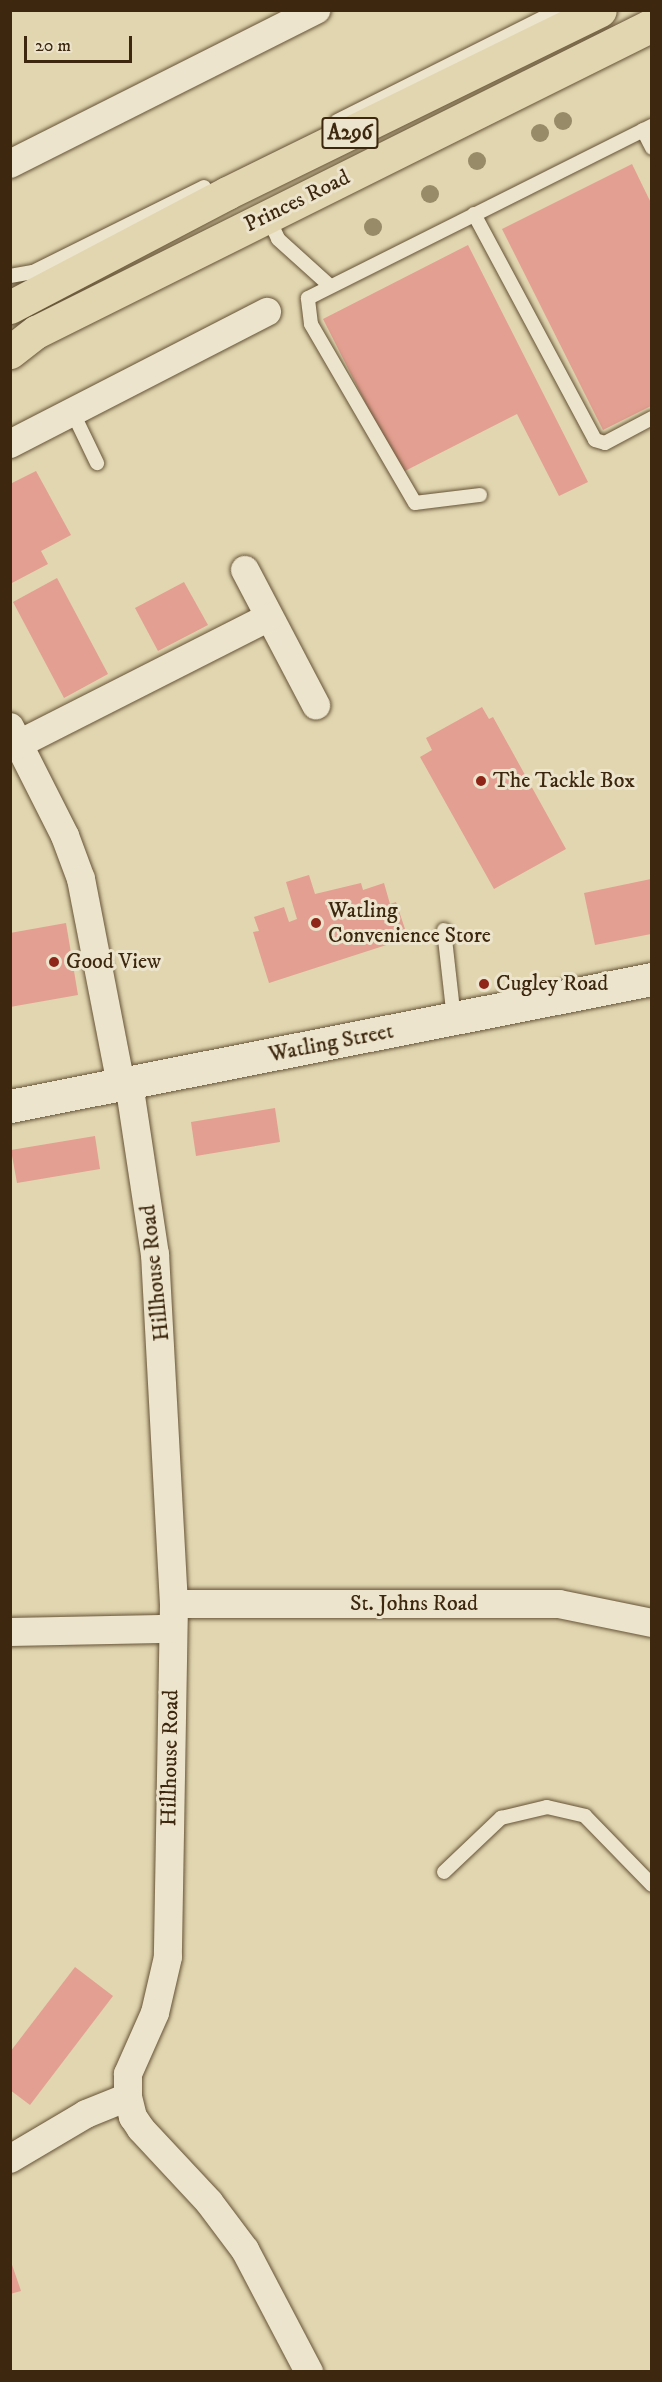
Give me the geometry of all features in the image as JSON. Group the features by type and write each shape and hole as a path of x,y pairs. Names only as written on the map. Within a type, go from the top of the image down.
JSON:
{"main road":[{"name":"Princes Road","path":"10,307 227,193 600,10"},
{"name":"Princes Road","path":"19,340 651,25"},
{"name":"Watling Street","path":"10,1106 651,979"}],"street":[{"path":"10,164 316,10"},
{"path":"10,444 267,312"},
{"path":"245,570 315,705"},
{"path":"13,732 269,617"},
{"name":"Hillhouse Road","path":"13,732 65,836 83,885 125,1083 156,1254 173,1616 168,1957 155,2013 128,2074 128,2097 141,2129 241,2244 309,2372"},
{"name":"St. Johns Road","path":"10,1632 173,1616 559,1604 651,1623"},
{"path":"10,2159 86,2114 128,2097"}],"lane":[{"path":"328,125 559,10"},
{"path":"480,495 415,503 311,324 308,298 647,128 651,148"},
{"path":"10,276 33,272 222,178"},
{"path":"474,214 595,440 605,443 651,418"},
{"path":"267,215 278,239 330,286"},
{"path":"72,411 98,463"},
{"path":"444,930 454,1019"},
{"path":"444,1872 501,1818 547,1807 585,1816 651,1886"}],"building":[{"path":"632,164 651,203 651,406 603,430 502,229"},
{"path":"468,245 588,482 559,496 517,414 401,473 323,319"},
{"path":"36,471 71,535 41,551 48,564 10,584 10,484"},
{"path":"57,578 108,674 64,698 13,602"},
{"path":"184,582 208,625 158,651 135,608"},
{"name":"The Tackle Box","path":"482,707 489,719 493,717 566,849 494,889 420,757 432,750 426,738"},
{"path":"309,875 315,894 361,883 363,890 384,883 390,904 396,902 408,938 269,983 253,932 259,931 254,917 284,907 289,922 297,919 286,882"},
{"path":"651,879 651,934 595,945 584,893"},
{"path":"66,923 78,995 10,1007 10,933"},
{"path":"275,1108 280,1142 196,1156 191,1122"},
{"path":"95,1136 100,1169 17,1183 11,1150"},
{"path":"75,1967 113,1996 30,2105 10,2090 10,2052"},
{"path":"10,2259 21,2291 10,2294"}],"place":[{"name":"The Tackle Box","path":"481,781"},
{"name":"Watling Convenience Store","path":"316,923"},
{"name":"Good View","path":"54,962"},
{"name":"Cugley Road","path":"484,984"}]}
